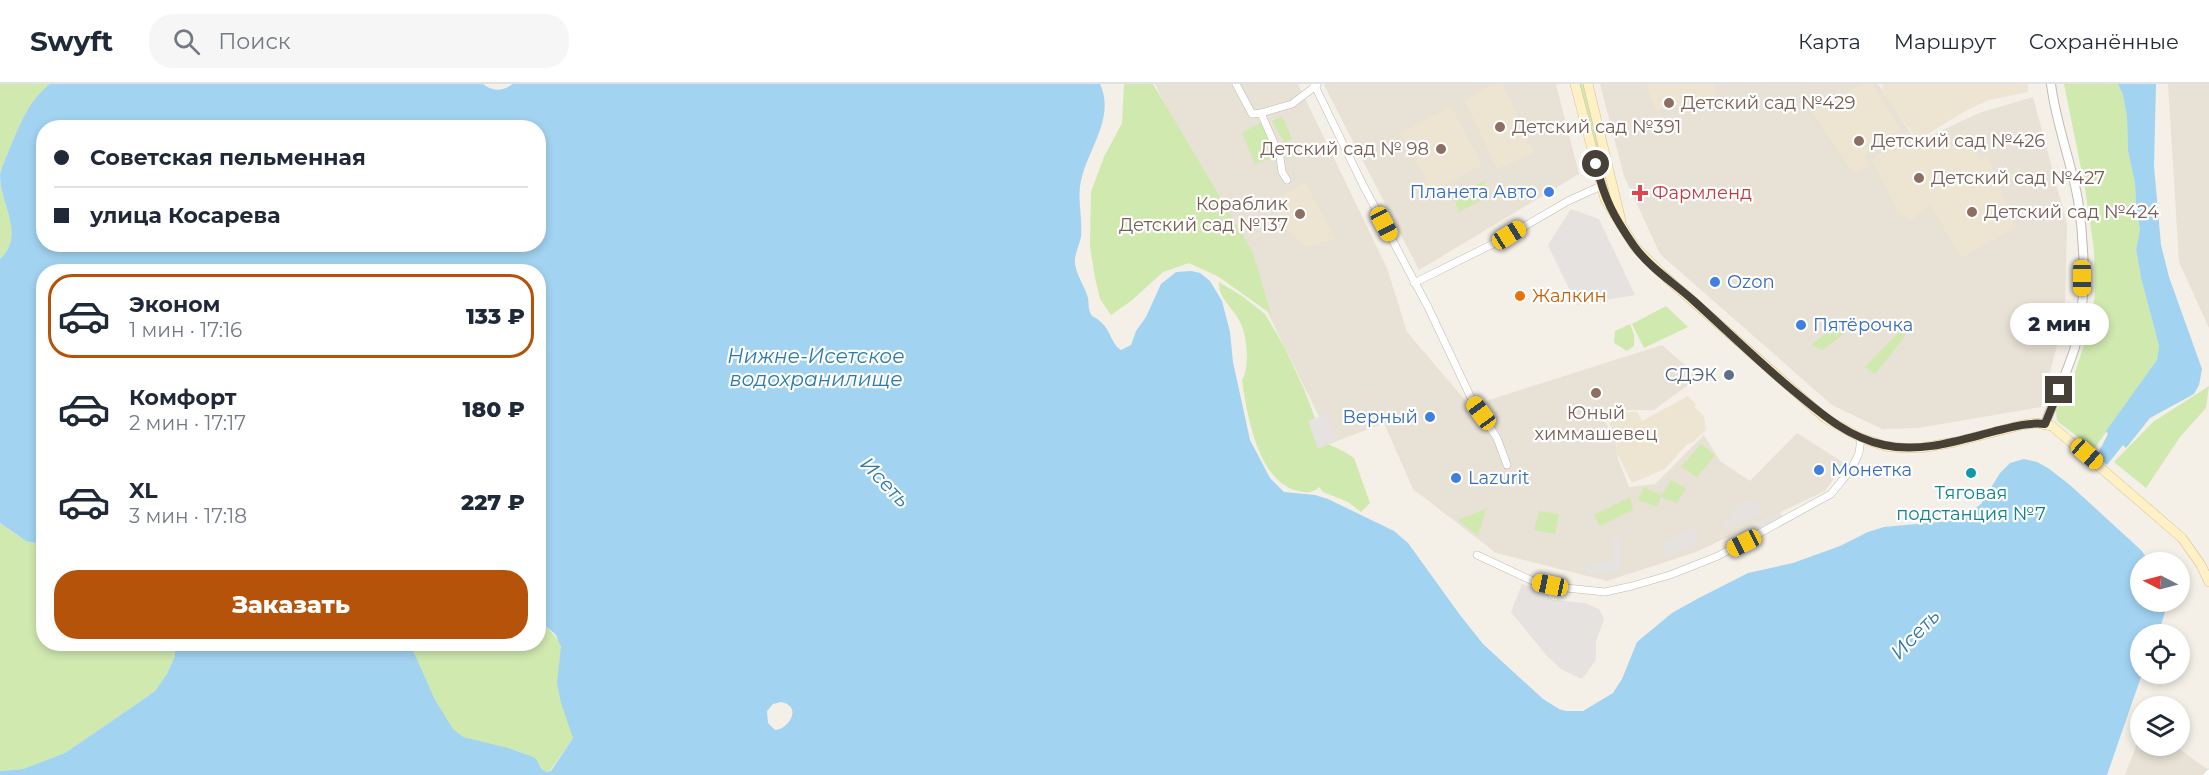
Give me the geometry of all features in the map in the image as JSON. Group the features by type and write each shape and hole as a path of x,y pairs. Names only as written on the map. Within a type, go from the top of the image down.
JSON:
{"main road":[{"path":"1575,84 1605,199 1643,256 1825,418 1861,438 1885,446 1921,448 2022,425 2052,426 2182,538 2201,565 2209,582"},
{"path":"1588,84 1622,227"}],"street":[{"path":"1236,84 1252,114 1292,104 1316,85 1363,185 1473,402 1497,438 1506,465"},
{"path":"2045,424 2075,346 2082,296 2082,242 2078,199 2051,84"},
{"path":"1261,113 1287,180"},
{"path":"1414,283 1498,241 1568,201 1602,186"},
{"path":"1477,555 1534,582 1566,588 1605,591 1670,575 1718,556 1831,494 1852,468 1859,453 1861,438"}],"shaded area":[{"path":"1155,84 1298,84 1387,268 1407,332 1470,406 1662,345 1699,377 1654,410 1628,410 1604,421 1615,437 1618,459 1629,487 1655,484 1704,435 1720,461 1750,481 1797,433 1844,463 1825,491 1696,552 1607,581 1496,553 1413,489 1384,423 1332,443"},
{"name":"Детский сад №391","path":"1492,84 1503,84 1534,153 1497,169 1465,101"},
{"path":"1556,84 1579,174 1419,270 1324,85"},
{"path":"1600,84 1878,84 1917,142 1979,113 2033,97 2067,224 2065,314 2041,407 1918,428 1882,429 1832,405 1660,254 1624,176"},
{"name":"Детский сад №429","path":"1646,84 1715,84 1715,95 1656,111"},
{"name":"Детский сад №426","path":"1861,84 1873,84 1900,129 1865,156 1869,167 1854,174 1813,113"},
{"path":"1882,84 2028,84 2028,92 1989,100 1967,110 1918,140 1883,94"},
{"path":"2168,84 2209,84 2209,328 2179,262"},
{"name":"Детский сад № 98","path":"1451,106 1482,165 1432,192 1401,133"},
{"path":"1907,133 1917,144 1969,135 1979,159 1988,157 2015,227 1961,258 1930,204 1911,221 1898,212 1872,160"},
{"name":"Кораблик Детский сад №137","path":"1305,183 1336,239 1307,248 1281,225 1276,204 1277,197"},
{"path":"1571,209 1599,219 1635,295 1577,305 1548,245"},
{"path":"1688,396 1696,405 1694,407 1704,416 1706,430 1692,443 1687,444 1665,469 1632,483 1617,453 1616,436 1609,423 1628,412 1637,412 1642,421"},
{"path":"1327,414 1337,441 1318,449 1308,421"},
{"path":"1756,497 1763,512 1728,529 1723,527 1721,521 1730,517 1734,508"},
{"path":"1780,512 1783,517 1740,537 1738,533"},
{"path":"1694,528 1700,542 1665,558 1662,551 1665,542"},
{"path":"1619,536 1622,571 1586,574 1585,566 1613,561 1612,537"},
{"path":"1522,584 1544,591 1553,600 1585,603 1599,609 1604,619 1596,641 1596,660 1582,679 1561,669 1547,656 1511,612"},
{"path":"2132,756 2189,756 2207,769 2202,775 2125,775"}],"green space":[{"path":"0,84 50,84 25,114 0,176"},
{"path":"1124,84 1153,84 1253,253 1271,314 1219,277 1189,263 1163,272 1131,301 1111,315 1100,299 1090,246 1091,192 1104,157 1122,123"},
{"path":"1577,84 1586,84 1607,168 1600,170"},
{"path":"2064,84 2118,84 2123,95 2127,117 2128,151 2135,183 2140,230 2136,249 2141,278 2159,346 2157,360 2094,449 2057,421 2056,411 2073,379 2091,323 2095,294 2094,250 2085,188"},
{"path":"1282,116 1292,139 1285,143 1272,121"},
{"path":"1262,122 1275,157 1255,164 1242,133"},
{"path":"0,176 10,219 11,240 0,259"},
{"path":"1484,181 1491,195 1459,212 1453,197"},
{"path":"1219,282 1265,314 1284,346 1322,436 1328,444 1354,458 1370,503 1361,512 1348,502 1323,492 1319,487 1304,492 1284,485 1273,475 1264,461 1251,428 1244,394 1242,380 1246,368 1247,352 1243,330 1221,294"},
{"path":"1666,306 1688,327 1644,348 1632,324"},
{"path":"1630,324 1634,335 1634,346 1627,351 1614,343 1615,331"},
{"path":"1837,324 1846,332 1823,350 1811,345"},
{"path":"1901,330 1906,335 1875,374 1865,367"},
{"path":"2209,386 2206,408 2180,437 2146,488 2114,462 2153,422"},
{"path":"1701,444 1715,455 1697,477 1681,467"},
{"path":"1671,480 1686,488 1677,503 1661,497 1657,507 1638,500 1644,487 1662,495"},
{"path":"1630,497 1633,510 1600,526 1594,515"},
{"path":"1486,509 1478,536 1458,520"},
{"path":"1539,511 1559,514 1555,534 1534,530"},
{"path":"0,523 15,534 36,544 36,651 175,651 175,656 167,674 155,691 65,753 23,769 0,771"},
{"path":"546,626 560,642 573,738 550,771 546,772 530,756 463,737 446,720 425,681 413,651 546,651"}],"water":[{"name":"Нижне-Исетское водохранилище","path":"50,84 483,84 498,90 513,84 1100,84 1105,108 1100,131 1080,184 1081,237 1075,261 1092,316 1104,325 1121,350 1131,345 1161,284 1176,272 1200,273 1210,281 1222,301 1230,332 1233,362 1250,440 1270,478 1284,492 1315,495 1328,499 1394,531 1408,543 1483,644 1543,699 1559,709 1583,711 1613,693 1622,679 1637,642 1672,613 1697,599 1748,573 1793,563 1884,527 1949,521 1967,515 1981,504 2000,473 2010,463 2024,459 2048,468 2070,485 2142,551 2130,552 2130,612 2165,612 2161,624 2130,624 2130,684 2139,684 2134,696 2130,696 2130,709 2107,775 0,775 0,771 23,769 65,753 155,691 167,674 175,651 413,651 435,700 453,729 463,737 531,756 546,772 551,771 573,738 557,683 561,647 556,635 546,626 546,264 36,264 36,543 26,541 0,523 0,259 11,240 11,230 0,176 1,169 30,106","holes":["781,702 788,704 792,717 785,726 775,730 768,723 767,711 773,704"]},
{"path":"2118,84 2156,84 2154,166 2161,245 2169,277 2202,369 2199,385 2194,394 2150,418 2126,448 2123,445 2107,465 2096,457 2108,434 2106,431 2157,360 2159,346 2141,278 2136,249 2140,230 2135,183 2128,151 2127,117 2123,95"}],"place":[{"name":"Детский сад №429","path":"1669,103"},
{"name":"Детский сад №391","path":"1500,127"},
{"name":"Детский сад №426","path":"1859,141"},
{"name":"Детский сад № 98","path":"1441,149"},
{"name":"Детский сад №427","path":"1919,178"},
{"name":"Планета Авто","path":"1549,192"},
{"name":"Фармленд","path":"1640,193"},
{"name":"Детский сад №424","path":"1972,212"},
{"name":"Кораблик Детский сад №137","path":"1300,214"},
{"name":"Ozon","path":"1715,282"},
{"name":"Жалкин","path":"1520,296"},
{"name":"Пятёрочка","path":"1801,325"},
{"name":"СДЭК","path":"1729,375"},
{"name":"Юный химмашевец","path":"1596,393"},
{"name":"Верный","path":"1430,417"},
{"name":"Монетка","path":"1819,470"},
{"name":"Тяговая подстанция №7","path":"1971,473"},
{"name":"Lazurit","path":"1456,478"}],"route":[{"path":"1596,164 1605,199 1643,256 1772,373 1825,418 1845,431 1885,446 1903,448 1921,448 1955,442 2022,425 2045,424 2059,390"}],"water label":[{"name":"Исеть","path":"885,482"},
{"name":"Исеть","path":"1915,634"}]}
